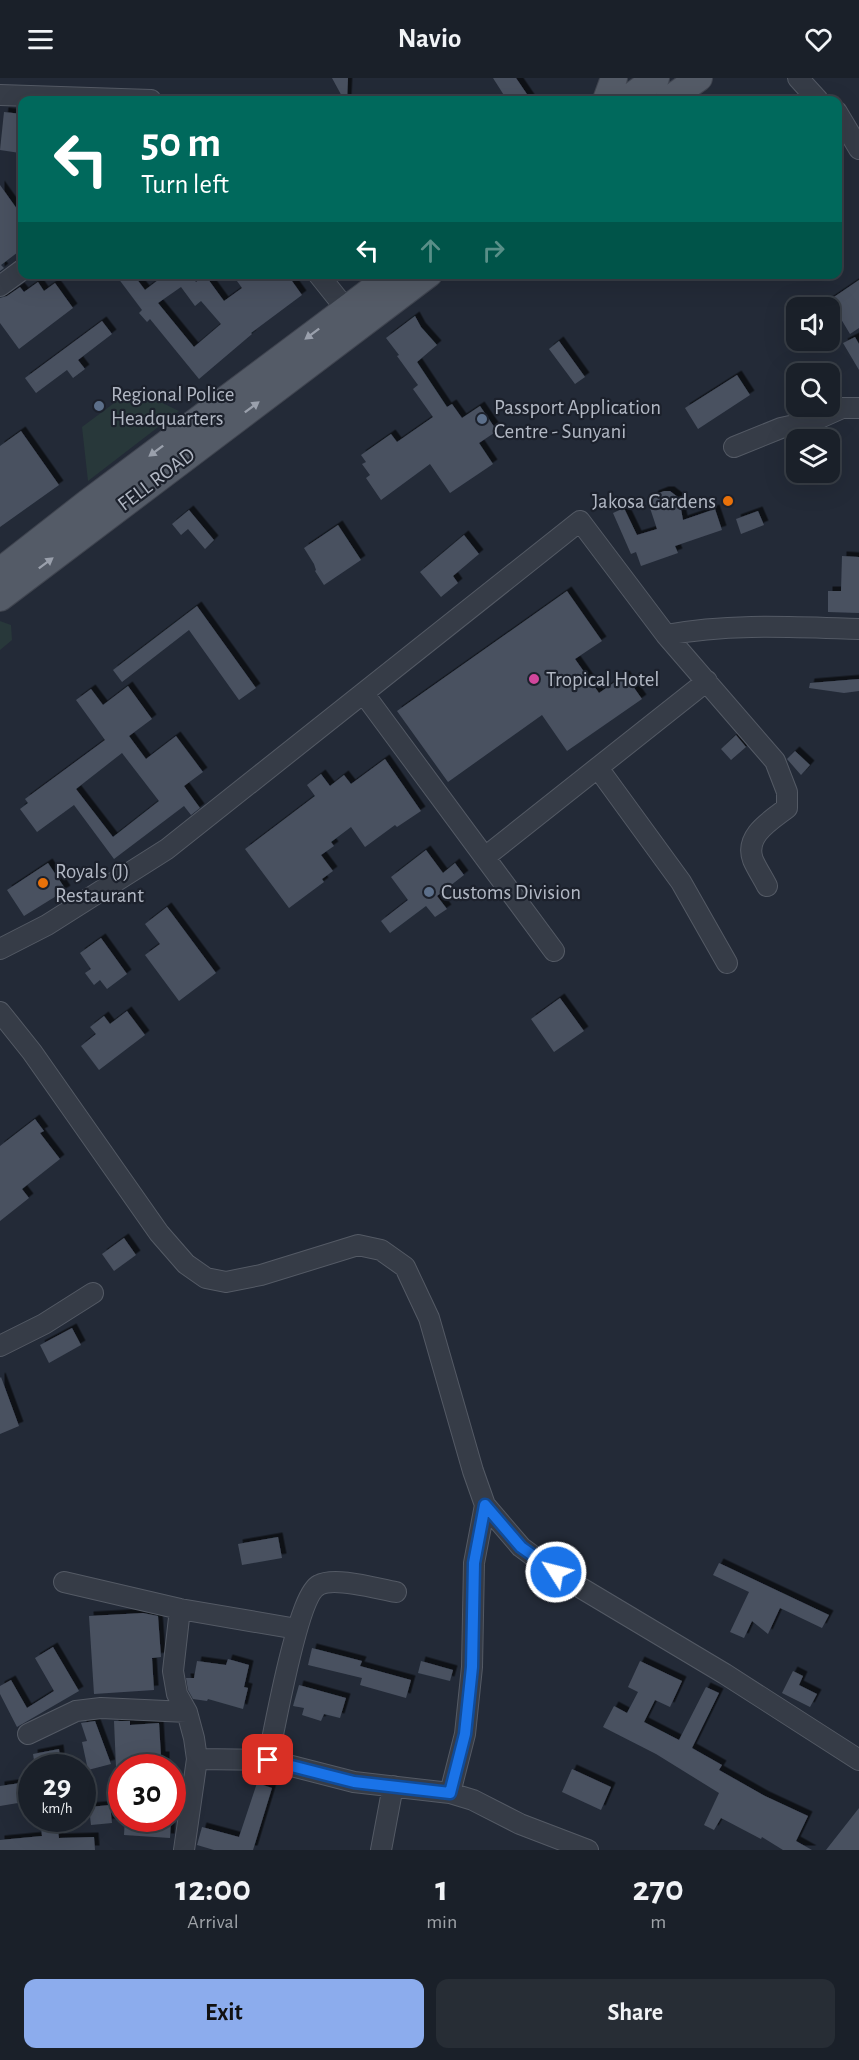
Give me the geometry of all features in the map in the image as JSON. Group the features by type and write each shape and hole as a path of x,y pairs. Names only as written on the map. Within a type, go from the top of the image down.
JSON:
{"main road":[{"path":"607,96 614,78"},
{"path":"631,96 656,78"},
{"path":"674,96 699,78"},
{"name":"FELL ROAD","path":"0,571 386,279"},
{"name":"FELL ROAD","path":"0,598 422,279"}],"street":[{"path":"798,78 814,96"},
{"path":"818,78 828,96"},
{"path":"0,95 30,96"},
{"path":"842,120 856,144"},
{"path":"842,128 856,144"},
{"path":"0,286 18,273"},
{"path":"322,279 346,309"},
{"path":"734,447 780,428 813,421 842,408 859,408"},
{"path":"0,949 47,925 167,849 580,522 666,634 775,761 787,792 787,808 759,830 751,845 753,860 767,886"},
{"path":"666,634 696,629 746,626 859,629"},
{"path":"485,857 707,681"},
{"path":"364,694 554,951"},
{"path":"598,768 681,882 727,963"},
{"path":"0,1012 32,1052 159,1233 186,1264 206,1278 226,1282 261,1275 358,1245 381,1250 405,1267 429,1318 485,1505 521,1547 556,1572 725,1674 859,1760"},
{"path":"0,1346 44,1324 93,1293"},
{"path":"450,1793 465,1734 472,1667 474,1563 485,1505"},
{"path":"268,1760 297,1629 308,1596 314,1588 332,1581 396,1592"},
{"path":"64,1582 180,1609 297,1629"},
{"path":"180,1609 174,1671 177,1694 187,1712 197,1759 184,1850"},
{"path":"28,1734 76,1711 101,1708 187,1712"},
{"path":"197,1759 268,1760 354,1782 450,1793 473,1800 520,1824 588,1850"},
{"path":"381,1850 393,1786"}],"shaded area":[{"path":"133,389 179,411 88,481 82,427"},
{"path":"0,621 11,625 12,640 0,650"}],"building":[{"path":"332,78 348,78 347,96 342,96"},
{"path":"493,78 516,78 528,96 504,96"},
{"path":"4,112 18,114 18,153 0,150"},
{"path":"0,185 18,210 18,252 1,265 4,268 0,271"},
{"path":"119,279 137,279 145,290 159,279 194,279 196,282 200,279 208,279 224,301 242,288 236,279 291,279 302,295 251,333 199,379 150,319 147,322 139,313 142,310","holes":["181,287 195,306 201,301 221,324 194,347 158,303"]},
{"path":"859,280 859,328 850,334 840,319 840,297 834,297"},
{"path":"38,282 44,291 55,283 73,308 19,349 0,323 0,298 20,287 24,292"},
{"path":"415,316 421,327 437,345 417,362 447,407 452,404 462,418 480,406 497,431 479,443 493,464 450,493 430,464 381,500 366,478 370,475 362,464 366,462 361,455 391,434 397,442 433,417 413,389 418,385 386,338"},
{"path":"102,321 112,334 78,360 85,369 73,378 67,370 36,393 25,378"},
{"path":"855,337 859,344 859,370 843,343"},
{"path":"559,341 585,377 575,384 549,349"},
{"path":"737,375 750,395 698,429 685,408"},
{"path":"21,431 59,485 0,527 0,446"},
{"path":"670,491 679,498 683,520 715,509 722,530 675,546 678,553 641,566 636,552 631,554 613,513 624,508 637,535 657,529 649,505 654,495"},
{"path":"189,510 214,540 205,549 188,529 181,535 172,524"},
{"path":"758,511 764,525 741,534 736,519"},
{"path":"338,525 361,560 324,585 304,548"},
{"path":"464,535 479,554 453,576 458,583 441,597 420,572"},
{"path":"842,556 859,557 859,613 828,612 828,591 841,591"},
{"path":"567,591 602,641 575,659 599,693 625,675 642,699 567,751 542,715 448,782 397,711"},
{"path":"197,606 256,688 239,700 189,630 122,682 113,670"},
{"path":"859,679 859,691 844,693 809,688 810,683"},
{"path":"128,686 152,719 129,736 146,759 176,736 203,772 184,786 200,808 191,815 184,806 114,859 74,805 37,832 20,809 28,803 25,799 105,740 76,700 91,689 103,705","holes":["122,753 159,801 113,837 76,789"]},
{"path":"736,735 746,747 731,760 721,749"},
{"path":"795,751 810,765 801,775 787,759"},
{"path":"385,759 421,811 397,827 395,825 365,847 351,827 331,842 334,846 321,855 333,871 322,879 324,882 289,908 245,849 315,796 307,785 321,774 330,786 344,775 351,784"},
{"name":"Customs Division","path":"426,850 443,873 455,863 464,875 437,896 447,909 435,917 426,906 390,933 381,921 408,900 391,877"},
{"path":"48,863 66,890 24,916 7,890"},
{"path":"167,907 216,973 179,1001 145,955 160,944 145,924"},
{"path":"101,938 127,974 107,989 100,980 94,985 85,973 91,969 80,953"},
{"path":"560,998 584,1031 554,1052 531,1019"},
{"path":"127,1011 145,1035 99,1070 81,1046 96,1034 90,1027 104,1016 110,1024"},
{"path":"35,1119 44,1131 40,1133 60,1159 22,1189 29,1198 0,1221 0,1146"},
{"path":"124,1238 136,1255 114,1271 102,1254"},
{"path":"72,1328 81,1345 49,1363 40,1345"},
{"path":"0,1378 19,1426 0,1434"},
{"path":"278,1537 282,1558 242,1565 238,1544"},
{"path":"719,1563 829,1615 822,1628 780,1608 768,1634 752,1621 744,1638 730,1632 749,1592 713,1575"},
{"path":"143,1613 158,1616 161,1657 152,1658 154,1690 94,1694 89,1616"},
{"path":"53,1647 79,1691 17,1727 0,1694 0,1686 11,1680 27,1708 54,1691 35,1658"},
{"path":"312,1648 362,1661 360,1666 411,1680 406,1698 360,1685 362,1678 308,1665"},
{"path":"228,1659 249,1665 244,1687 248,1688 243,1709 208,1699 207,1701 193,1699 188,1690 186,1678 194,1678 197,1661 226,1665"},
{"path":"421,1661 453,1670 450,1681 418,1673"},
{"path":"640,1661 682,1681 670,1707 655,1700 644,1722 679,1740 706,1687 719,1693 692,1748 722,1765 719,1770 765,1796 808,1816 796,1841 812,1850 783,1850 762,1837 761,1839 721,1818 714,1830 704,1825 719,1793 656,1754 603,1727 614,1706 627,1713 638,1692 628,1687"},
{"path":"793,1671 803,1676 799,1685 817,1694 810,1707 782,1693"},
{"path":"299,1685 346,1698 340,1718 324,1714 321,1721 302,1715 304,1708 293,1706"},
{"path":"95,1721 108,1756 108,1765 96,1768 96,1754 85,1754 82,1742 87,1741 81,1723"},
{"path":"114,1721 130,1721 130,1725 159,1723 161,1754 115,1754"},
{"path":"59,1749 60,1754 33,1754"},
{"path":"572,1769 611,1787 601,1810 562,1792"},
{"path":"18,1783 18,1803 0,1806 0,1786"},
{"path":"257,1783 272,1788 253,1850 214,1850 197,1845 202,1827 239,1837"},
{"path":"108,1805 108,1823 96,1825 96,1806"},
{"path":"859,1808 859,1850 826,1850"},
{"path":"42,1832 58,1832 59,1838 94,1837 95,1850 0,1850 0,1840 42,1836"},
{"path":"124,1832 170,1832 170,1838 124,1835"}],"place":[{"name":"Regional Police Headquarters","path":"99,406"},
{"name":"Passport Application Centre - Sunyani","path":"482,419"},
{"name":"Jakosa Gardens","path":"728,501"},
{"name":"Tropical Hotel","path":"534,679"},
{"name":"Royals (J) Restaurant","path":"43,883"},
{"name":"Customs Division","path":"429,892"}],"route":[{"path":"268,1760 354,1782 450,1793 465,1734 474,1631 474,1563 485,1505 521,1547 556,1572"}]}
